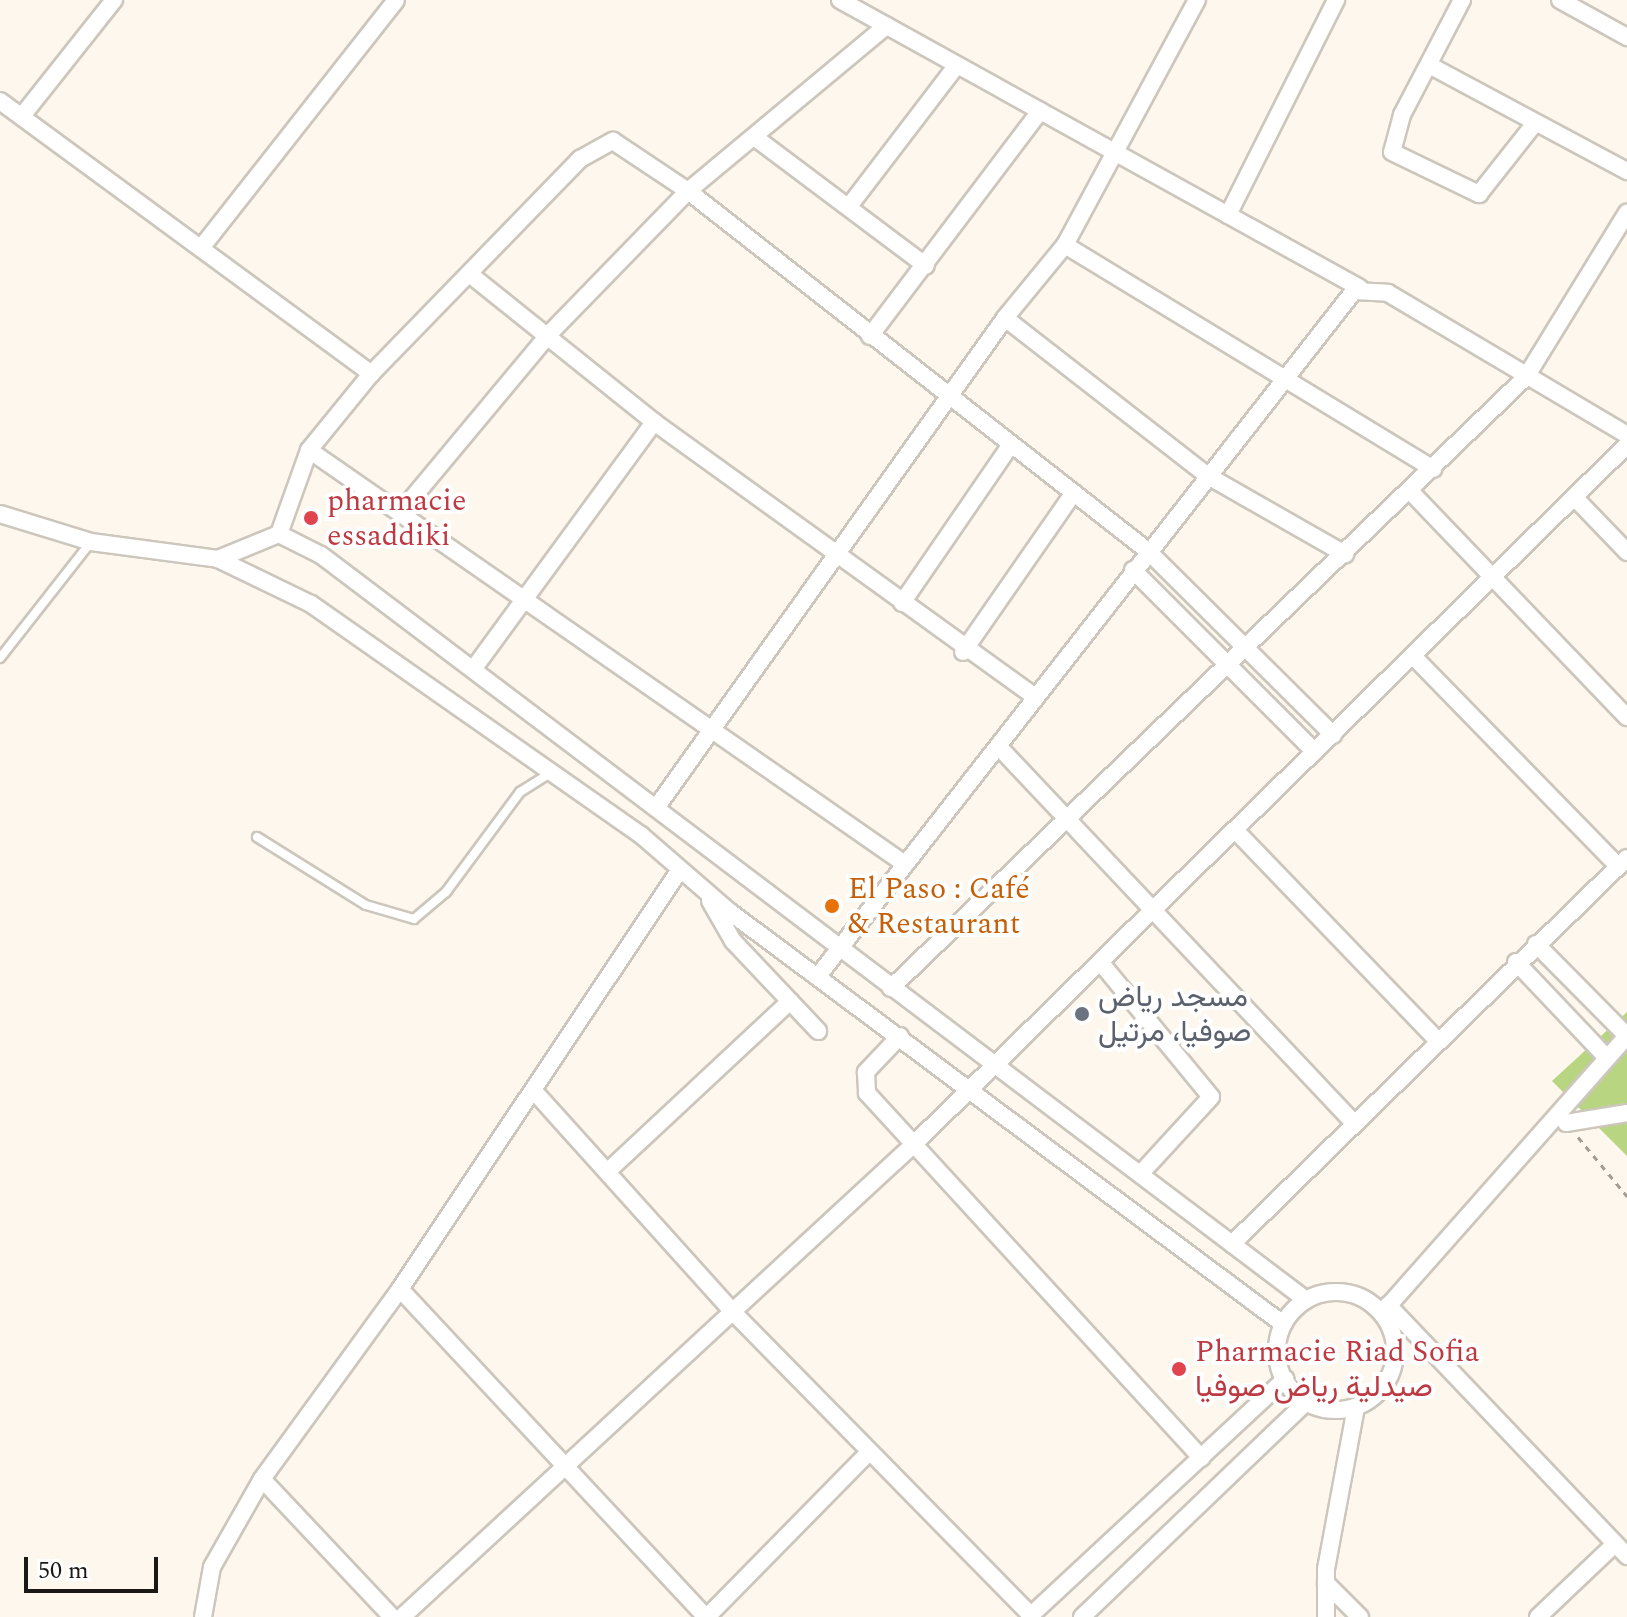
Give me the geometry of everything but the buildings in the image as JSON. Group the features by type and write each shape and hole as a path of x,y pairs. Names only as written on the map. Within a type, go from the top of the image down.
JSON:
{"street":[{"path":"22,116 114,0"},
{"path":"201,248 396,0"},
{"path":"840,0 1360,288 1388,293 1627,435"},
{"path":"656,808 714,731 1005,318 1065,245 1119,155 1197,0"},
{"path":"1228,215 1336,0"},
{"path":"1462,0 1391,142 1399,158 1479,194 1535,123"},
{"path":"1560,0 1627,37"},
{"path":"400,513 549,334 688,191 757,139 886,26"},
{"path":"850,205 957,65"},
{"path":"1429,65 1627,171"},
{"path":"0,101 371,374"},
{"path":"870,336 926,266 1040,111"},
{"path":"757,139 850,205 926,266"},
{"path":"218,559 279,534 309,450 371,374 472,276 597,143 627,146 688,191 948,399 1148,551 1248,647 1333,735"},
{"path":"891,988 1411,492 1526,377 1627,213"},
{"path":"1065,245 1433,469"},
{"path":"472,276 549,334 654,422 840,554 963,652 1036,698"},
{"path":"818,976 999,747 1133,570 1360,288"},
{"path":"1005,318 1208,476 1345,554"},
{"path":"474,668 654,422"},
{"path":"402,1617 571,1468 730,1309 914,1144 1237,832 1315,752 1576,499 1627,445"},
{"path":"902,603 1010,446"},
{"path":"309,450 905,864"},
{"path":"1411,492 1627,717"},
{"path":"963,652 1073,494"},
{"path":"1576,499 1627,552"},
{"path":"0,514 91,542 218,559 311,604 551,773 967,1090 1283,1324"},
{"path":"279,534 321,555 474,668 993,1066 1141,1173 1306,1300"},
{"path":"1133,570 1315,752"},
{"path":"1232,1244 1435,1038 1623,862 1413,656"},
{"path":"999,747 1157,908 1352,1121"},
{"path":"1237,832 1435,1038"},
{"path":"203,1617 212,1567 262,1479 400,1289 679,871"},
{"path":"705,892 733,941 818,1031"},
{"path":"1385,1309 1627,1036 1536,944"},
{"path":"1516,962 1606,1057"},
{"path":"1101,963 1211,1097 1141,1173"},
{"path":"608,1171 790,1001"},
{"path":"900,1036 863,1083 914,1144 1201,1458"},
{"path":"534,1091 730,1309 1030,1616 1285,1379"},
{"path":"1566,1123 1627,1113"},
{"path":"400,1289 571,1468 706,1617 869,1452"},
{"path":"1385,1309 1395,1356 1376,1395 1356,1407 1306,1402 1285,1379 1277,1345 1283,1324 1306,1300 1352,1294 1385,1309 1627,1556"},
{"path":"1082,1617 1306,1402"},
{"path":"1326,1617 1326,1583 1356,1407"},
{"path":"262,1479 392,1617"},
{"path":"1538,1617 1615,1544"},
{"path":"1326,1583 1360,1617"}],"lane":[{"path":"0,658 91,542"},
{"path":"257,837 366,905 414,919 446,892 520,792 551,773"}],"path":[{"path":"1566,1123 1627,1196"}],"green space":[{"path":"1627,1012 1627,1156 1552,1081"}],"place":[{"name":"pharmacie essaddiki","path":"311,518"},
{"name":"El Paso : Café & Restaurant","path":"832,906"},
{"name":"مسجد رياض صوفيا، مرتیل","path":"1082,1014"},
{"name":"Pharmacie Riad Sofia صيدلية رياض صوفيا","path":"1179,1369"}]}
